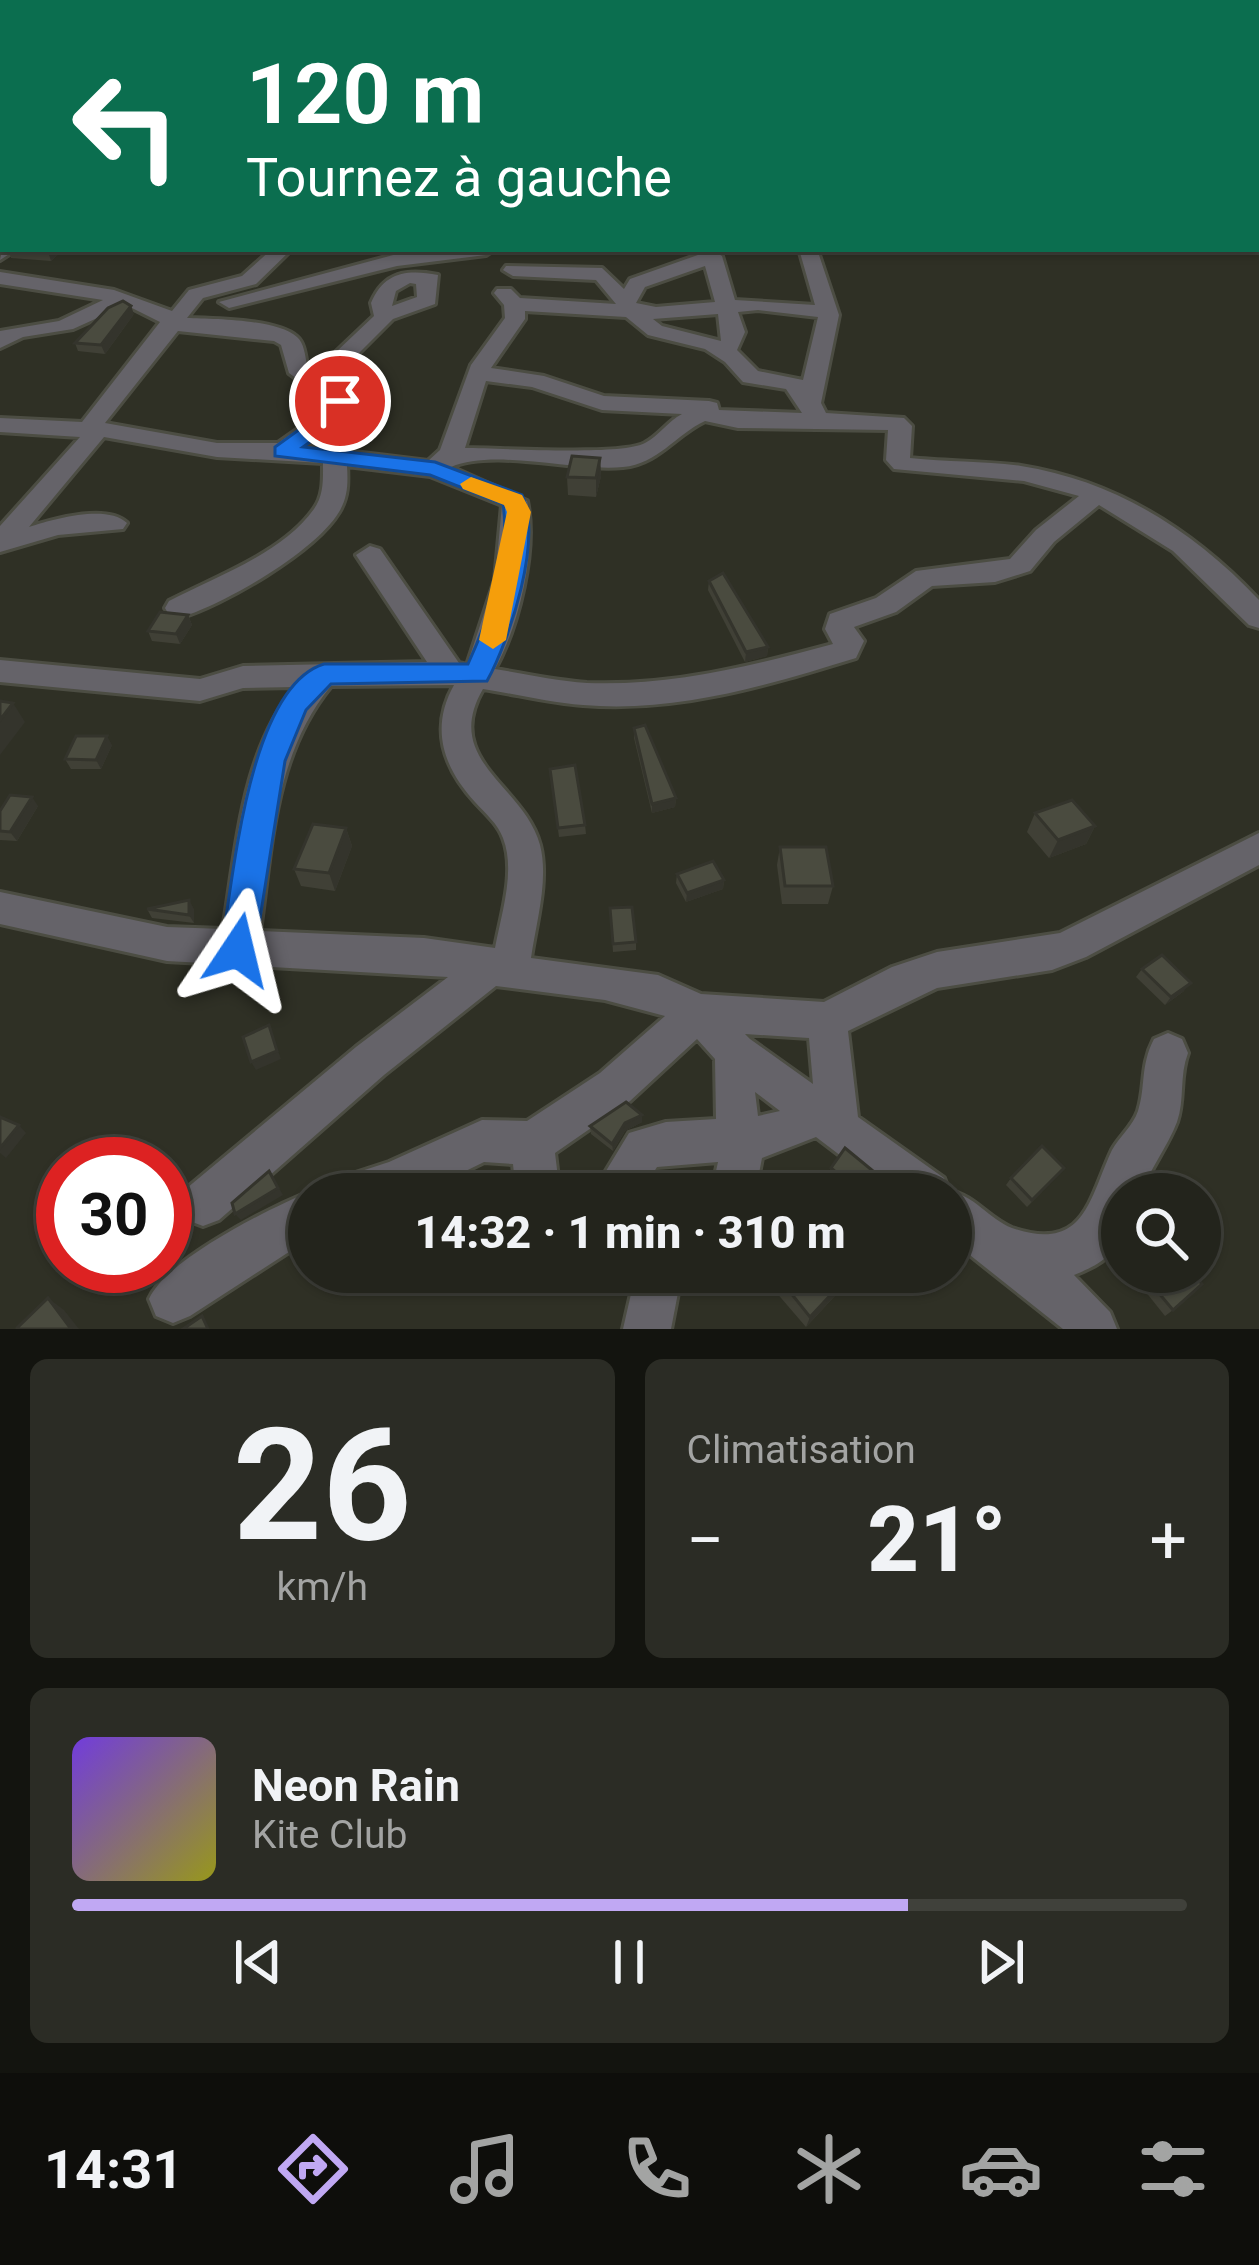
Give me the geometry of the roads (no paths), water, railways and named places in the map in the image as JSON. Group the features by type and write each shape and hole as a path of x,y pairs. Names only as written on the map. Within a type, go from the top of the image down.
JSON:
{"street":[{"path":"89,428 128,375 155,351 173,318 207,288 258,275 280,252"},
{"path":"173,318 312,285 389,255 438,252"},
{"path":"809,252 828,314 813,412"},
{"path":"389,255 602,274 630,308 665,335 721,349 751,376 793,383 813,412"},
{"path":"630,308 637,283 676,273 709,255 734,332 730,345 721,349"},
{"path":"497,268 506,299 514,304 728,305 812,308 828,314"},
{"path":"0,278 123,300 173,318 284,335 294,349 297,368 338,394 335,414 283,451"},
{"path":"0,342 15,329 64,326 95,308 123,300"},
{"path":"443,462 497,334 515,320 514,304"},
{"path":"319,380 351,345 380,327 385,315"},
{"path":"479,373 536,381 594,402 693,405 738,421 778,420 813,412 896,423 900,426 898,460 903,464 1026,474 1154,521 1228,583 1259,618"},
{"path":"751,376 744,402 778,420"},
{"path":"0,425 89,428 150,434 170,444 217,450 335,457 443,462 556,454 622,460 656,448 693,417 715,412"},
{"path":"0,544 92,438 89,428"},
{"path":"179,608 305,532 334,498 335,457"},
{"path":"203,1204 370,1061 502,967 524,857 522,838 475,783 458,747 456,717 464,673 496,632 519,512 514,500 443,462"},
{"path":"0,671 200,690 243,677 324,674 464,673 584,694 666,693 724,684 836,654 850,646 840,629 846,616 886,605 926,577 995,573 1020,565 1056,525 1095,496"},
{"path":"0,544 56,527 114,523"},
{"path":"370,555 464,673"},
{"path":"238,950 270,761 294,704 324,674"},
{"path":"415,1173 482,1141 532,1143 615,1087 698,1012 827,1021 906,980 937,970 1052,953 1073,945 1259,848"},
{"path":"0,908 167,944 424,955 658,993 698,1012 736,1052 899,1173"},
{"path":"827,1021 827,1120"},
{"path":"736,1052 731,1072 740,1173"},
{"path":"998,1248 1054,1258 1072,1254 1103,1229 1127,1166 1156,1124 1162,1101 1157,1085 1168,1052"},
{"path":"628,1173 644,1148 669,1141 766,1139 827,1120"},
{"path":"532,1143 536,1173"},
{"path":"173,1299 288,1226"},
{"path":"972,1228 1071,1301 1093,1329"},
{"path":"647,1329 655,1293"}]}
